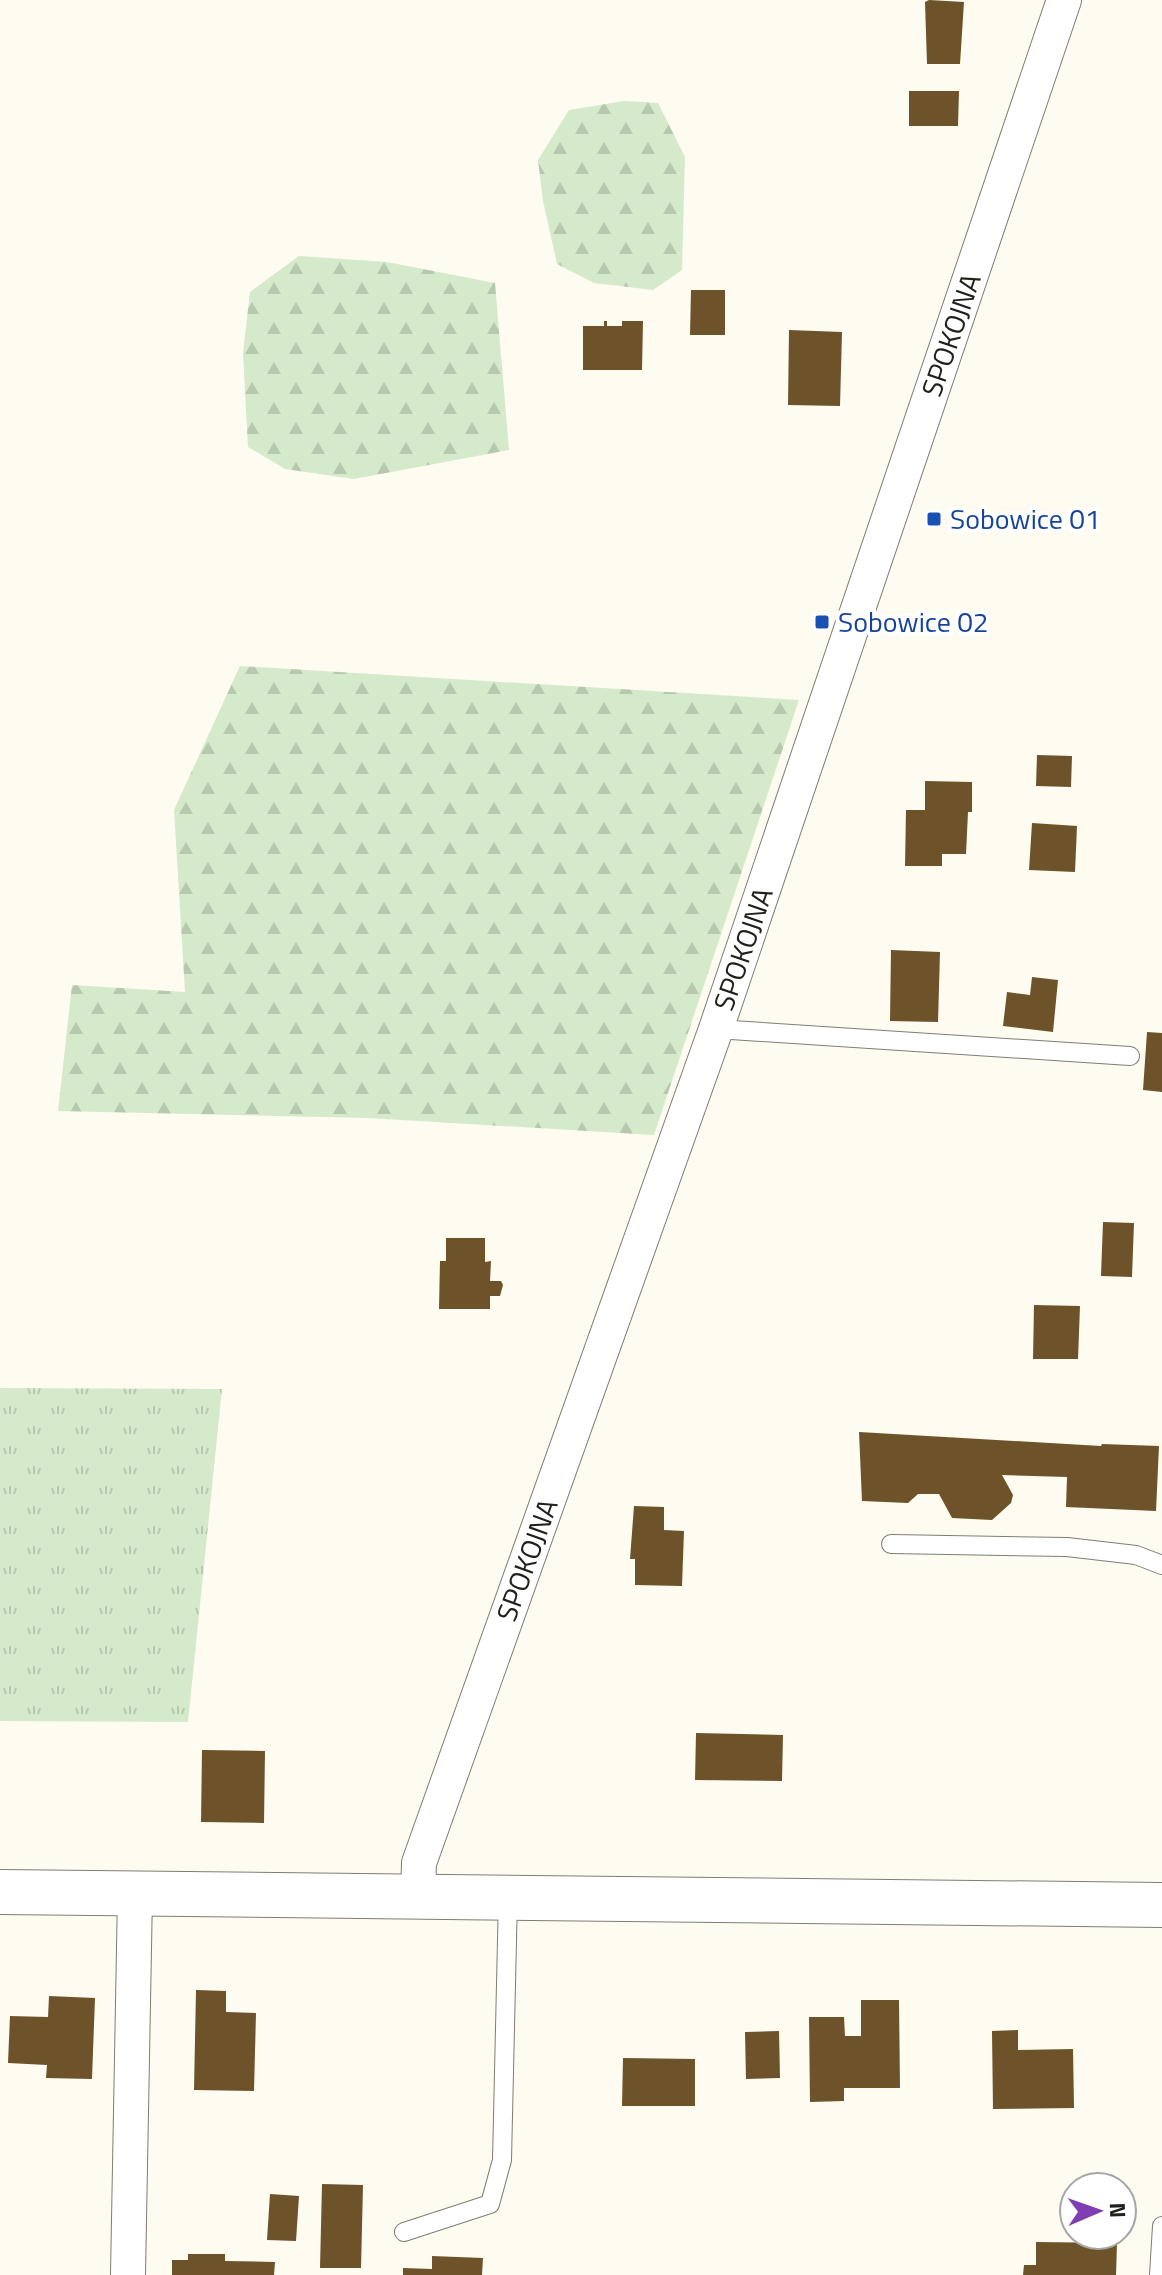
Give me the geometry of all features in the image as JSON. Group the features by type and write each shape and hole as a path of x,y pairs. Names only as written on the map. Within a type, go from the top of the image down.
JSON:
{"street":[{"name":"SPOKOJNA","path":"418,1895 419,1863 716,1029 1064,0"},
{"path":"0,1892 1162,1905"},
{"path":"128,2275 135,1894"}],"lane":[{"path":"716,1029 1130,1056"},
{"path":"891,1544 1067,1547 1136,1555 1162,1565"},
{"path":"404,2232 490,2204 502,2160 508,1896"},
{"path":"1159,2275 1162,2226"}],"green space":[{"path":"624,101 658,103 685,157 682,270 653,290 594,283 557,264 543,201 538,160 569,110"},
{"path":"299,256 387,262 495,283 509,450 354,479 285,469 248,447 243,353 250,292"},
{"path":"240,666 799,700 654,1135 368,1118 58,1111 72,985 185,992 174,810"},
{"path":"0,1388 222,1389 188,1722 0,1721"}],"building":[{"path":"925,2 964,2 960,64 927,64"},
{"path":"909,91 959,91 958,126 909,126"},
{"path":"691,290 725,290 725,335 690,335"},
{"path":"604,321 607,321 607,326 622,326 622,321 643,321 642,370 583,370 583,326 604,326"},
{"path":"789,330 842,332 840,406 788,405"},
{"path":"1037,755 1072,756 1071,787 1036,786"},
{"path":"925,781 972,782 972,812 968,812 966,854 942,854 942,866 905,866 906,810 925,810"},
{"path":"1032,823 1077,826 1075,872 1029,870"},
{"path":"891,950 940,952 938,1022 890,1021"},
{"path":"1032,977 1058,980 1053,1032 1003,1026 1007,992 1030,995"},
{"path":"1147,1032 1162,1033 1162,1092 1143,1090"},
{"path":"1103,1222 1134,1223 1132,1277 1101,1276"},
{"path":"446,1238 485,1238 485,1262 491,1261 490,1281 501,1281 503,1285 500,1296 490,1296 490,1309 439,1309 440,1261 446,1261"},
{"path":"1034,1305 1080,1306 1078,1359 1033,1359"},
{"path":"859,1432 1101,1446 1159,1446 1156,1511 1066,1507 1067,1477 1002,1475 1013,1495 1011,1503 992,1520 952,1518 939,1494 918,1494 908,1503 862,1501"},
{"path":"634,1506 664,1507 664,1530 684,1531 682,1586 635,1585 635,1559 630,1559"},
{"path":"696,1733 783,1735 782,1781 695,1780"},
{"path":"202,1750 265,1751 264,1823 201,1822"},
{"path":"196,1990 226,1991 226,2012 256,2013 254,2091 194,2090"},
{"path":"49,1996 95,1998 92,2079 46,2078 47,2065 8,2063 10,2016 48,2017"},
{"path":"861,2000 899,2000 900,2088 844,2088 844,2101 810,2102 809,2017 844,2017 845,2036 861,2036"},
{"path":"1018,2030 1018,2050 1073,2049 1074,2108 993,2109 992,2031"},
{"path":"779,2031 780,2078 746,2079 745,2032"},
{"path":"623,2058 695,2059 695,2106 622,2106"},
{"path":"322,2184 363,2185 361,2268 320,2268"},
{"path":"270,2194 299,2196 296,2241 267,2240"},
{"path":"1036,2242 1058,2242 1058,2251 1117,2251 1116,2275 1023,2275 1024,2265 1036,2265"},
{"path":"188,2254 225,2254 225,2261 275,2262 274,2275 172,2275 172,2260 188,2260"},
{"path":"432,2256 483,2258 482,2275 403,2275 403,2268 432,2269"}],"place":[{"name":"Sobowice 01","path":"934,519"},
{"name":"Sobowice 02","path":"822,622"}]}
